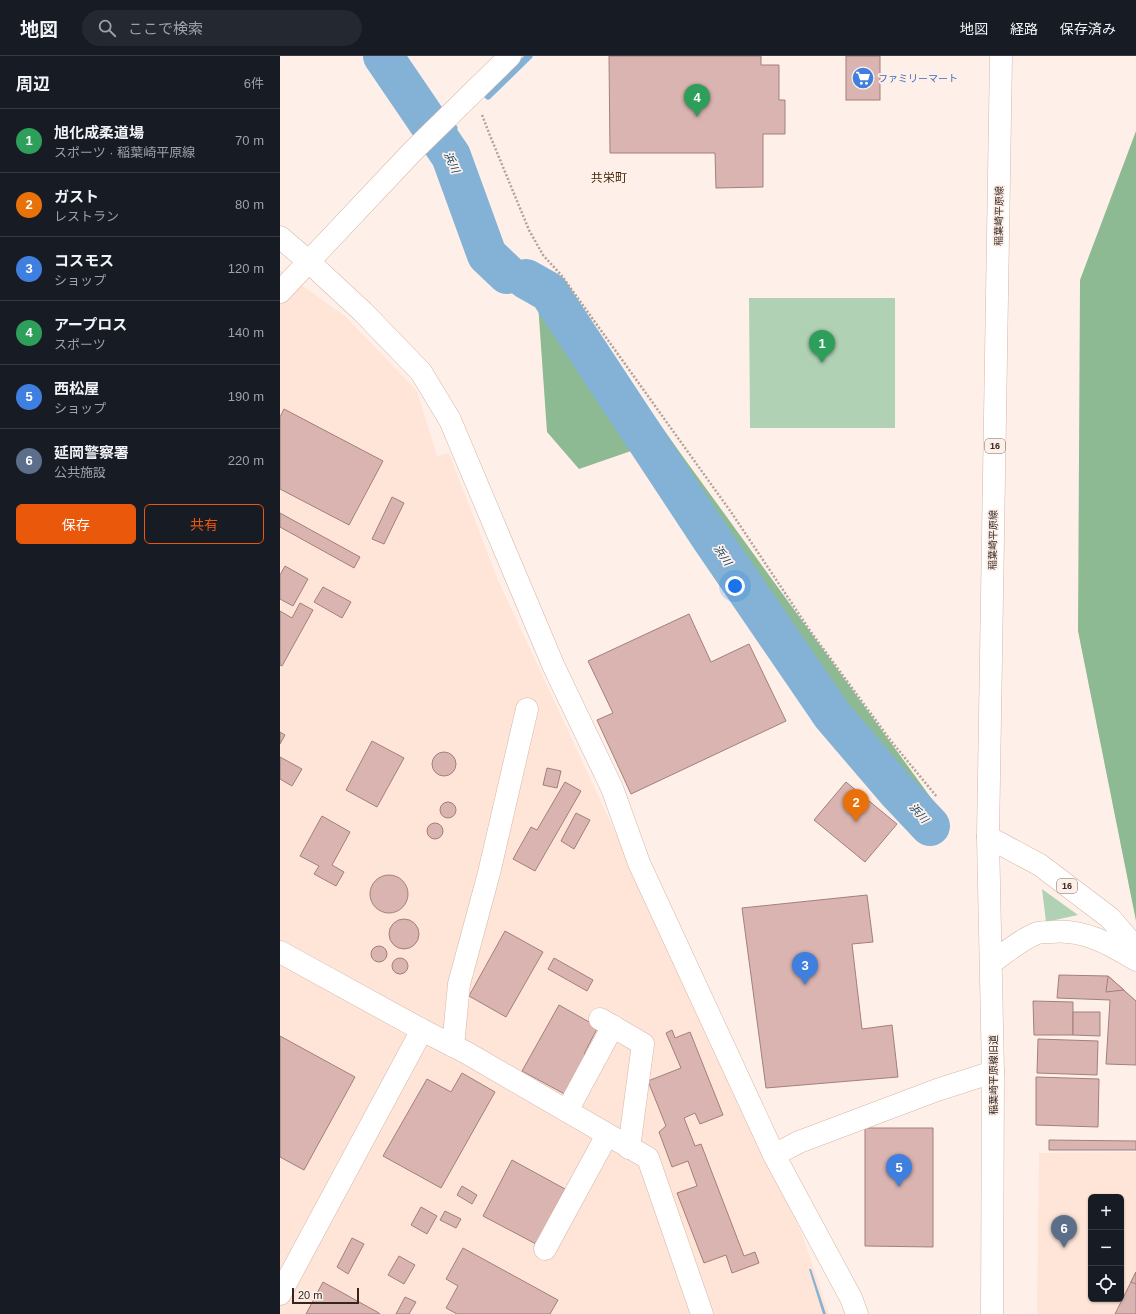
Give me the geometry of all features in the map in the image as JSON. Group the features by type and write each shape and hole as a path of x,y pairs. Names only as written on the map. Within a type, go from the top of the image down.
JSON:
{"street":[{"path":"280,292 413,151 510,56"},
{"name":"稲葉崎平原線","path":"988,836 1001,56"},
{"path":"280,237 364,312 421,372 450,420 554,668 612,788 639,863 774,1155 851,1298 858,1314"},
{"path":"453,1046 459,984 489,873 527,709"},
{"name":"16","path":"988,836 1040,865 1110,918 1136,948"},
{"name":"稲葉崎平原線旧道","path":"988,836 993,1072 992,1314"},
{"path":"991,963 1014,946 1036,933 1059,930 1090,935 1136,960"},
{"path":"280,952 467,1053 648,1158 704,1310"},
{"path":"567,1111 606,1023 643,1044 629,1148"},
{"path":"280,1294 422,1030"},
{"path":"774,1155 806,1139 937,1090 993,1072"},
{"path":"545,1249 607,1135"},
{"path":"827,1254 844,1314"}],"path":[{"path":"474,91 491,138 526,223 543,256 562,276 731,512 811,632 891,740 937,797"}],"shaded area":[{"path":"280,270 345,316 417,391 437,456 449,453 498,580 802,1234 829,1314 280,1314"},
{"path":"1136,1152 1136,1314 1037,1314 1039,1153"}],"green space":[{"path":"1136,131 1136,921 1078,631 1080,280"},
{"path":"465,141 495,221 489,231 511,261 510,282 488,270 431,160"},
{"path":"536,275 558,280 681,454 934,802 930,818 861,756 631,451 579,469 547,432"},
{"path":"749,298 895,298 895,428 750,428"},
{"path":"1042,889 1078,915 1046,922"}],"water":[{"path":"366,56 387,56 422,112 411,121"},
{"path":"809,1269 811,1269 826,1314 823,1314"}],"building":[{"path":"609,56 761,56 761,65 779,65 779,100 785,100 785,134 763,134 763,187 716,188 715,153 610,153"},
{"name":"ファミリーマート","path":"846,56 880,56 880,100 846,100"},
{"path":"284,409 383,461 349,525 280,489 280,417"},
{"path":"392,497 404,503 384,544 372,539"},
{"path":"280,513 360,557 354,568 280,527"},
{"path":"285,566 308,579 293,606 280,599 280,575"},
{"path":"323,587 351,602 342,618 314,602"},
{"path":"300,603 313,610 282,666 280,665 280,611 292,618"},
{"path":"689,614 711,662 749,644 786,721 631,794 597,720 613,713 588,661"},
{"path":"280,732 285,735 280,744"},
{"path":"372,741 404,758 377,807 346,790"},
{"path":"444,752 452,756 456,764 452,772 444,776 436,772 432,764 436,756"},
{"path":"280,757 302,769 292,786 280,779"},
{"path":"547,768 561,771 557,788 543,785"},
{"path":"565,782 581,791 535,871 513,859 531,827 537,830"},
{"path":"846,782 897,824 865,862 814,820"},
{"path":"448,802 454,804 456,810 454,816 448,818 442,816 440,810 442,804"},
{"path":"576,813 590,820 574,849 561,841"},
{"path":"322,816 350,832 332,865 344,872 336,886 314,874 319,866 300,856"},
{"path":"435,823 441,825 443,831 441,837 435,839 429,837 427,831 429,825"},
{"path":"385,875 393,875 403,880 407,887 407,901 403,908 393,913 385,913 375,908 373,905 370,898 370,890 375,880 378,878"},
{"path":"867,895 873,942 852,944 862,1029 892,1025 898,1077 766,1088 742,908"},
{"path":"404,919 415,923 419,934 415,945 404,949 393,945 389,934 393,923"},
{"path":"505,931 543,952 506,1017 469,996"},
{"path":"379,946 385,948 387,954 385,960 379,962 373,960 371,954 373,948"},
{"path":"400,958 406,960 408,966 406,972 400,974 394,972 392,966 394,960"},
{"path":"554,958 593,980 587,991 548,969"},
{"path":"1059,975 1108,976 1136,1001 1136,1065 1106,1064 1110,1000 1057,998"},
{"path":"1108,976 1124,990 1106,992"},
{"path":"1033,1001 1073,1002 1073,1035 1034,1035"},
{"path":"559,1005 598,1027 584,1054 591,1058 570,1097 522,1071"},
{"path":"1073,1012 1100,1012 1100,1036 1073,1035"},
{"path":"672,1030 675,1038 690,1032 723,1115 700,1124 695,1113 684,1118 695,1146 701,1144 744,1256 755,1252 759,1263 732,1273 726,1255 704,1263 677,1193 697,1186 688,1161 672,1167 659,1132 666,1126 648,1081 681,1068 666,1033"},
{"path":"280,1036 355,1077 304,1170 280,1157"},
{"path":"1038,1039 1098,1041 1097,1075 1037,1073"},
{"path":"462,1073 495,1092 441,1188 383,1156 427,1079 451,1092"},
{"path":"1036,1077 1099,1079 1098,1127 1036,1125"},
{"path":"865,1128 933,1128 933,1247 865,1246"},
{"path":"1049,1140 1136,1141 1136,1150 1049,1150"},
{"path":"512,1160 565,1189 536,1244 483,1216"},
{"path":"462,1186 477,1195 472,1204 457,1195"},
{"path":"421,1207 437,1216 427,1234 411,1225"},
{"path":"445,1211 461,1219 456,1228 440,1220"},
{"path":"352,1238 364,1244 348,1274 337,1267"},
{"path":"463,1248 558,1300 550,1314 457,1314 446,1308 458,1286 446,1279"},
{"path":"399,1256 415,1265 404,1284 388,1275"},
{"path":"1136,1272 1136,1314 1115,1314 1121,1302 1124,1302 1124,1296"},
{"path":"1136,1272 1136,1284 1131,1282"},
{"path":"323,1282 379,1313 380,1314 306,1314"},
{"path":"405,1297 416,1302 409,1314 396,1314"}],"waterway":[{"name":"浜川","path":"383,56 451,156 487,255 507,274"},
{"path":"488,96 529,56"},
{"path":"441,141 454,128"},
{"name":"浜川","path":"526,279 549,292 711,538 832,715 897,791 930,826"}],"place":[{"name":"ファミリーマート","path":"863,78"},
{"name":"アープロス","path":"697,117"},
{"name":"旭化成柔道場","path":"822,363"},
{"name":"ガスト","path":"856,822"},
{"name":"コスモス","path":"805,985"},
{"name":"西松屋","path":"899,1187"},
{"name":"延岡警察署","path":"1064,1248"}],"district":[{"name":"共栄町","path":"609,178"}]}
